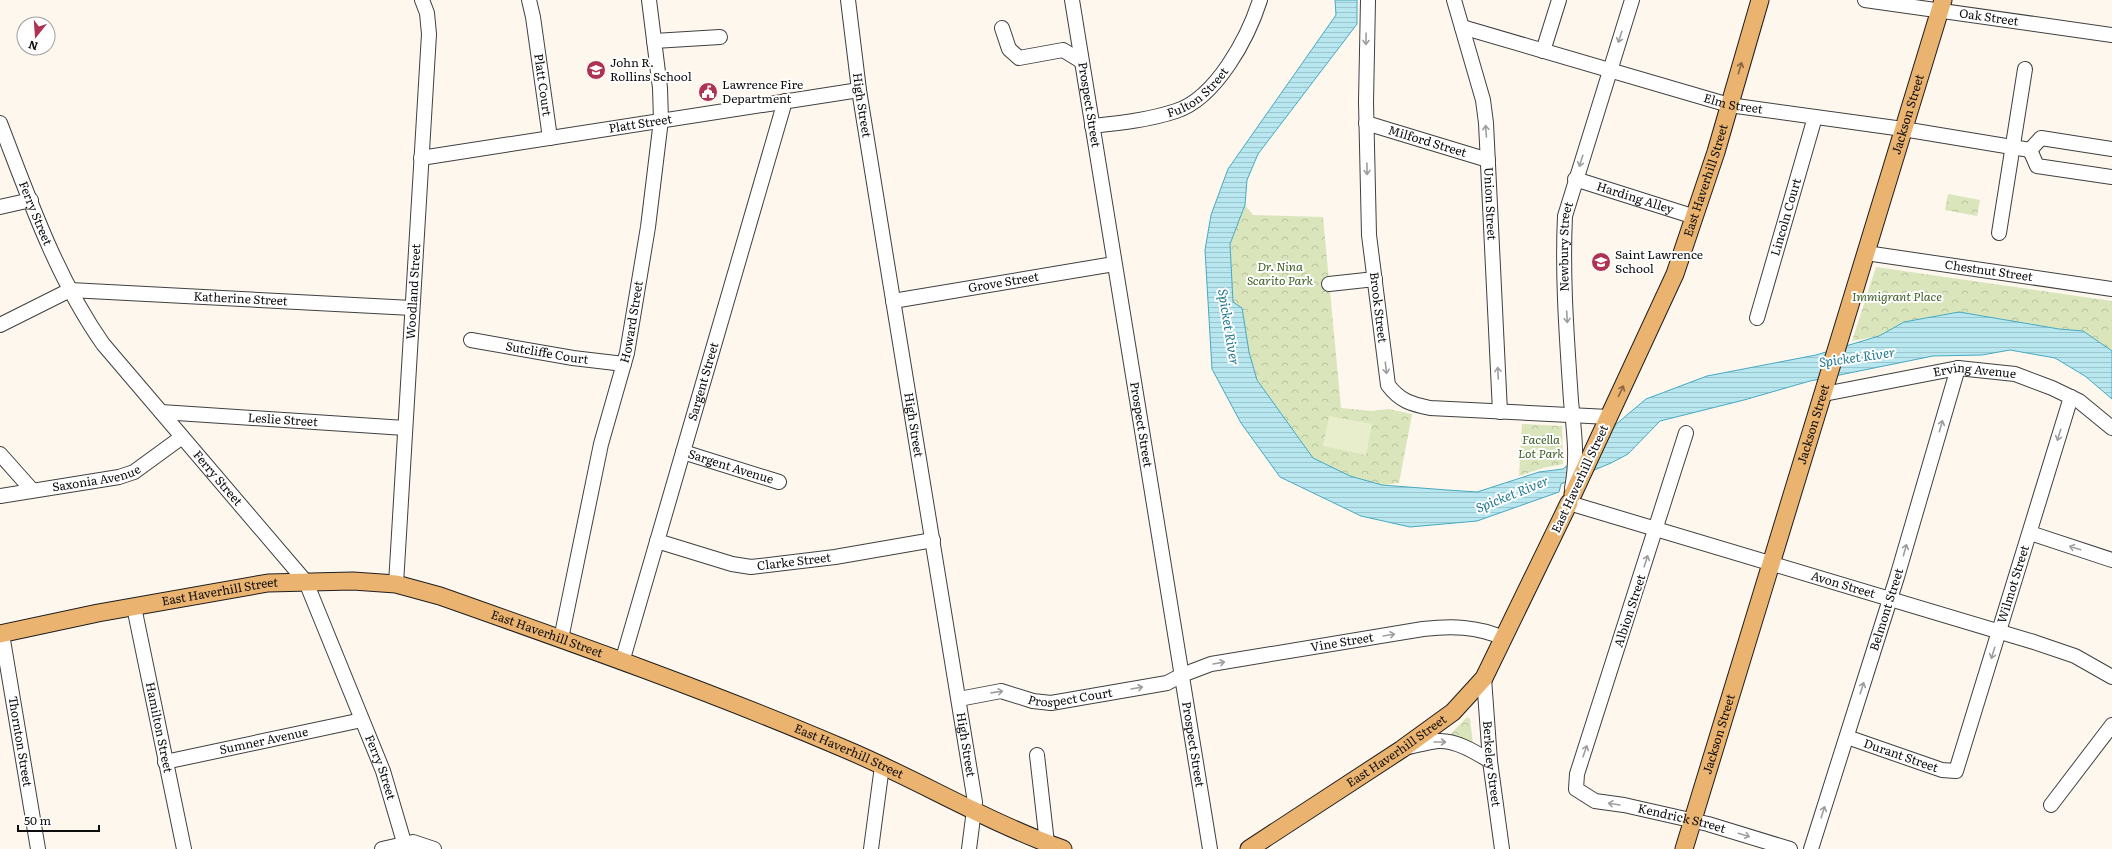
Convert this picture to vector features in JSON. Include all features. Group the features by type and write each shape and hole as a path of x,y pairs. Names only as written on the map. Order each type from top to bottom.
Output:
{"main road":[{"name":"East Haverhill Street","path":"1249,849 1402,749 1453,712 1484,678 1571,497 1675,274 1695,217 1760,0"},
{"name":"Jackson Street","path":"1684,849 1941,5"},
{"name":"East Haverhill Street","path":"1,634 134,607 254,585 353,581 396,584 440,596 727,700 882,766 974,811 1055,846"}],"street":[{"name":"Woodland Street","path":"396,584 429,24 422,0"},
{"name":"Platt Court","path":"528,0 535,33 550,138"},
{"name":"Howard Street","path":"561,639 601,444 624,364 648,227 661,120 654,41 648,0"},
{"name":"High Street","path":"848,0 860,90 893,301 975,802 969,849"},
{"name":"Prospect Street","path":"1072,0 1210,849"},
{"name":"Fulton Street","path":"1092,126 1147,120 1177,111 1202,96 1224,69 1251,27 1260,0"},
{"name":"Brook Street","path":"1368,0 1366,123 1369,235 1388,385 1397,397 1408,403 1430,408 1500,412 1606,422"},
{"name":"Union Street","path":"1454,0 1483,100 1488,160 1500,412"},
{"path":"1543,51 1559,0"},
{"name":"Newbury Street","path":"1571,497 1576,458 1564,244 1565,216 1575,179 1632,0"},
{"name":"Oak Street","path":"1865,0 1941,5 2112,35"},
{"name":"Elm Street","path":"1462,27 1729,105 1904,129 2030,150"},
{"path":"1002,28 1009,49 1019,58 1063,50 1081,61"},
{"path":"654,41 720,36"},
{"path":"1999,233 2024,69"},
{"name":"Platt Street","path":"421,158 860,90"},
{"name":"Sargent Street","path":"622,662 785,101"},
{"name":"Lincoln Court","path":"1757,318 1815,117"},
{"name":"Ferry Street","path":"0,123 70,290 84,316 103,344 306,582 383,771 406,846"},
{"name":"Milford Street","path":"1366,123 1488,160"},
{"path":"2112,149 2041,138 2030,150 2037,166 2112,177"},
{"name":"Harding Alley","path":"1575,179 1695,217"},
{"path":"0,207 31,200"},
{"name":"Chestnut Street","path":"1866,253 2112,289"},
{"name":"Grove Street","path":"893,301 1114,264"},
{"path":"1330,284 1375,279"},
{"path":"0,325 70,290"},
{"name":"Katherine Street","path":"70,290 412,308"},
{"name":"Sutcliffe Court","path":"471,340 573,358 624,364"},
{"name":"Erving Avenue","path":"1825,390 1958,368 2015,374 2071,397 2112,428"},
{"name":"Belmont Street","path":"1811,849 1891,598 1958,368"},
{"name":"Wilmot Street","path":"1956,771 2000,632 2071,397"},
{"name":"Leslie Street","path":"161,412 405,428"},
{"name":"Albion Street","path":"1576,789 1577,774 1686,433"},
{"name":"Saxonia Avenue","path":"0,496 105,480 127,475 144,466 182,437"},
{"name":"Sargent Avenue","path":"683,452 779,482"},
{"path":"0,454 32,490"},
{"name":"Avon Street","path":"1571,497 1656,528 1891,598 2075,656 2112,677"},
{"path":"2030,533 2112,560"},
{"name":"Clarke Street","path":"657,541 732,564 751,567 835,557 933,540"},
{"name":"Hamilton Street","path":"134,607 184,849"},
{"name":"Vine Street","path":"1182,675 1210,664 1423,629 1446,627 1472,628 1488,631 1503,638"},
{"name":"Thornton Street","path":"1,634 38,849"},
{"name":"Prospect Court","path":"959,699 1001,691 1012,693 1033,701 1051,703 1167,683 1182,675"},
{"name":"Berkeley Street","path":"1484,678 1490,761 1502,849"},
{"name":"Sumner Avenue","path":"165,762 362,720"},
{"path":"2051,805 2112,725"},
{"name":"Durant Street","path":"1847,737 1942,770 1956,771"},
{"path":"1402,749 1439,741 1453,743 1469,749 1490,761"},
{"path":"1037,755 1055,846"},
{"path":"871,849 882,766"},
{"name":"Kendrick Street","path":"1576,789 1595,801 1693,821 1790,849"},
{"path":"382,849 406,846 412,842 434,849"}],"green space":[{"path":"1948,194 1980,200 1977,216 1945,210"},
{"name":"Dr. Nina Scarito Park","path":"1245,205 1253,215 1323,217 1341,408 1372,411 1388,409 1412,414 1399,483 1382,485 1350,476 1312,458 1257,380 1233,302 1230,244"},
{"name":"Immigrant Place","path":"1876,267 2112,301 2112,351 2083,331 2059,329 1959,312 1904,322 1879,336 1852,341"},
{"path":"1329,416 1372,424 1366,455 1323,446"},
{"name":"Facella Lot Park","path":"1522,424 1562,426 1563,464 1543,468 1519,476"},
{"path":"1467,717 1470,719 1473,744 1449,736"}],"water":[{"name":"Spicket River","path":"1335,0 1357,0 1357,24 1258,154 1247,180 1245,205 1230,244 1233,302 1242,308 1249,352 1257,380 1313,458 1350,476 1382,485 1477,492 1539,472 1563,469 1646,399 1707,376 1816,355 1879,336 1904,322 1959,312 2059,329 2083,331 2112,351 2112,399 2085,376 2055,358 2010,350 1982,355 1933,356 1810,381 1744,400 1660,421 1628,454 1611,463 1561,484 1559,492 1477,521 1410,527 1361,516 1280,477 1241,423 1212,369 1205,250 1211,215 1228,169 1336,15"}],"place":[{"name":"John R. Rollins School","path":"596,70"},
{"name":"Lawrence Fire Department","path":"708,92"},
{"name":"Saint Lawrence School","path":"1601,262"}]}
